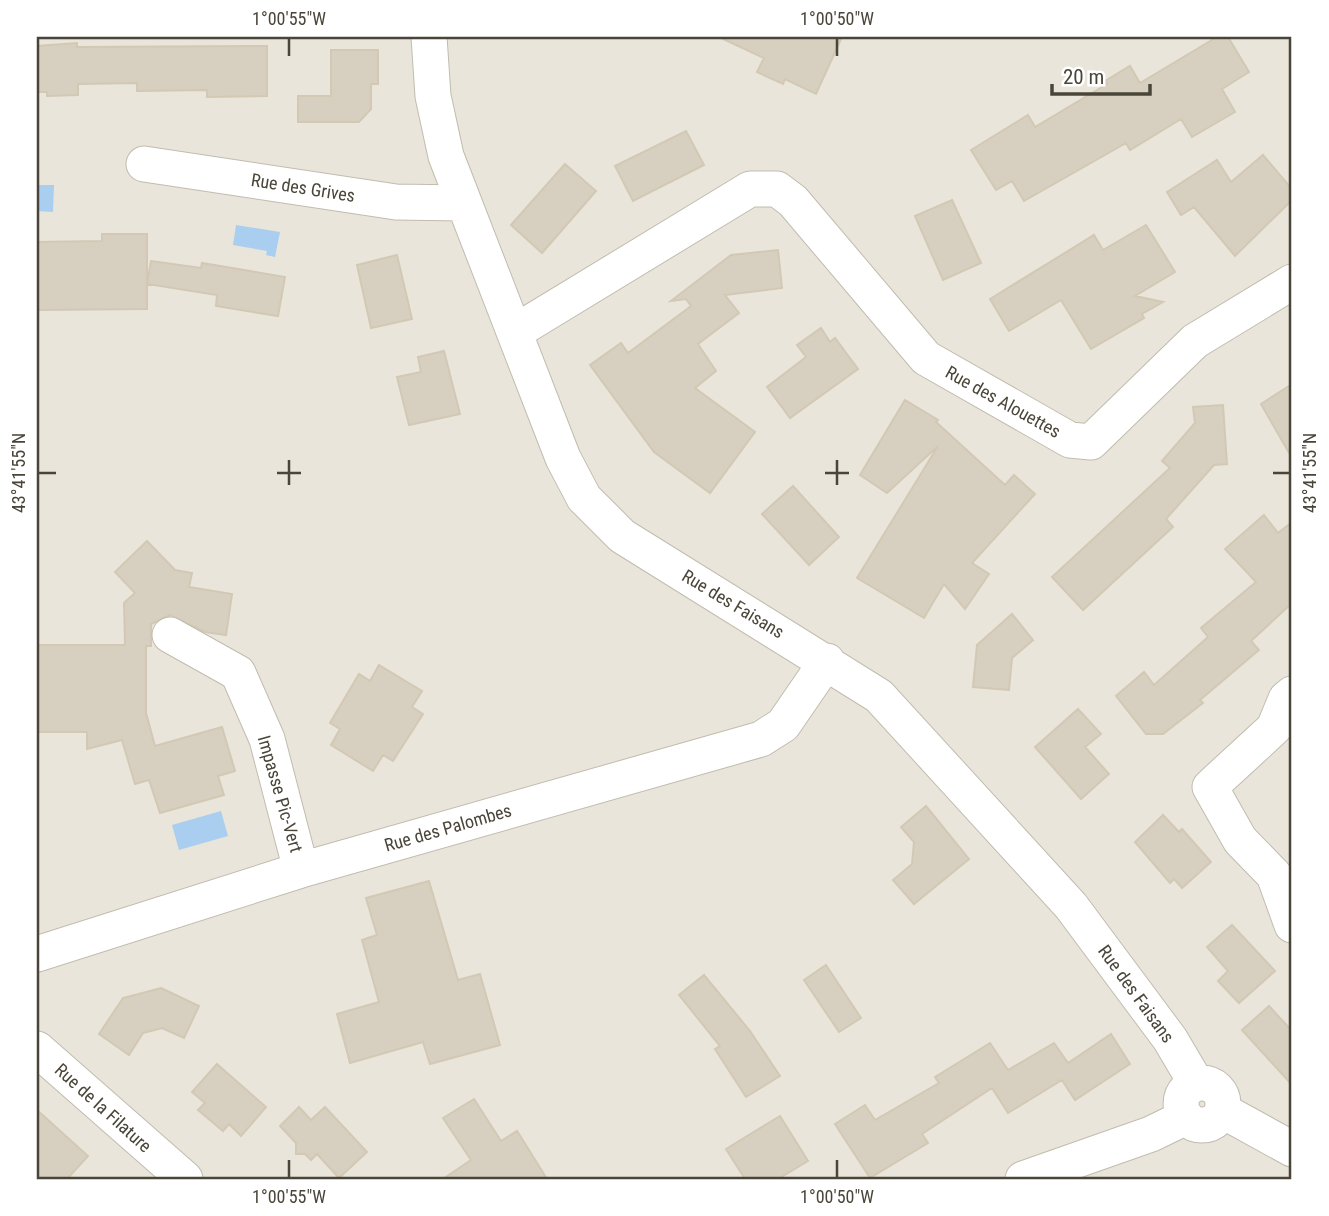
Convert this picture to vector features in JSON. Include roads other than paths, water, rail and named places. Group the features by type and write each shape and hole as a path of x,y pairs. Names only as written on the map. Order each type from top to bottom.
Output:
{"street":[{"name":"Rue des Faisans","path":"429,37 433,96 446,156 563,458 584,498 622,536 827,661 879,696 1071,906 1170,1039 1196,1083"},
{"name":"Rue des Grives","path":"144,164 396,202 463,203"},
{"name":"Rue des Alouettes","path":"515,332 750,189 777,189 793,201 926,358 1070,439 1091,442 1195,341 1292,282"},
{"name":"Impasse Pic-Vert","path":"170,635 238,673 267,739 301,870"},
{"name":"Rue des Palombes","path":"37,954 301,870 761,739 783,725 827,661"},
{"path":"1292,694 1286,699 1274,728 1210,787 1240,840 1274,875 1292,925"},
{"name":"Rue de la Filature","path":"37,1049 171,1175"},
{"path":"1196,1083 1210,1083 1220,1091 1223,1111 1213,1123 1198,1125 1186,1117 1182,1097 1196,1083"},
{"path":"1223,1111 1292,1149"},
{"path":"1023,1179 1151,1134 1186,1117"}],"water":[{"path":"37,185 54,185 53,212 37,211"},
{"path":"236,225 280,232 275,257 266,255 267,251 233,245"},
{"path":"221,811 228,836 179,850 172,825"}]}
